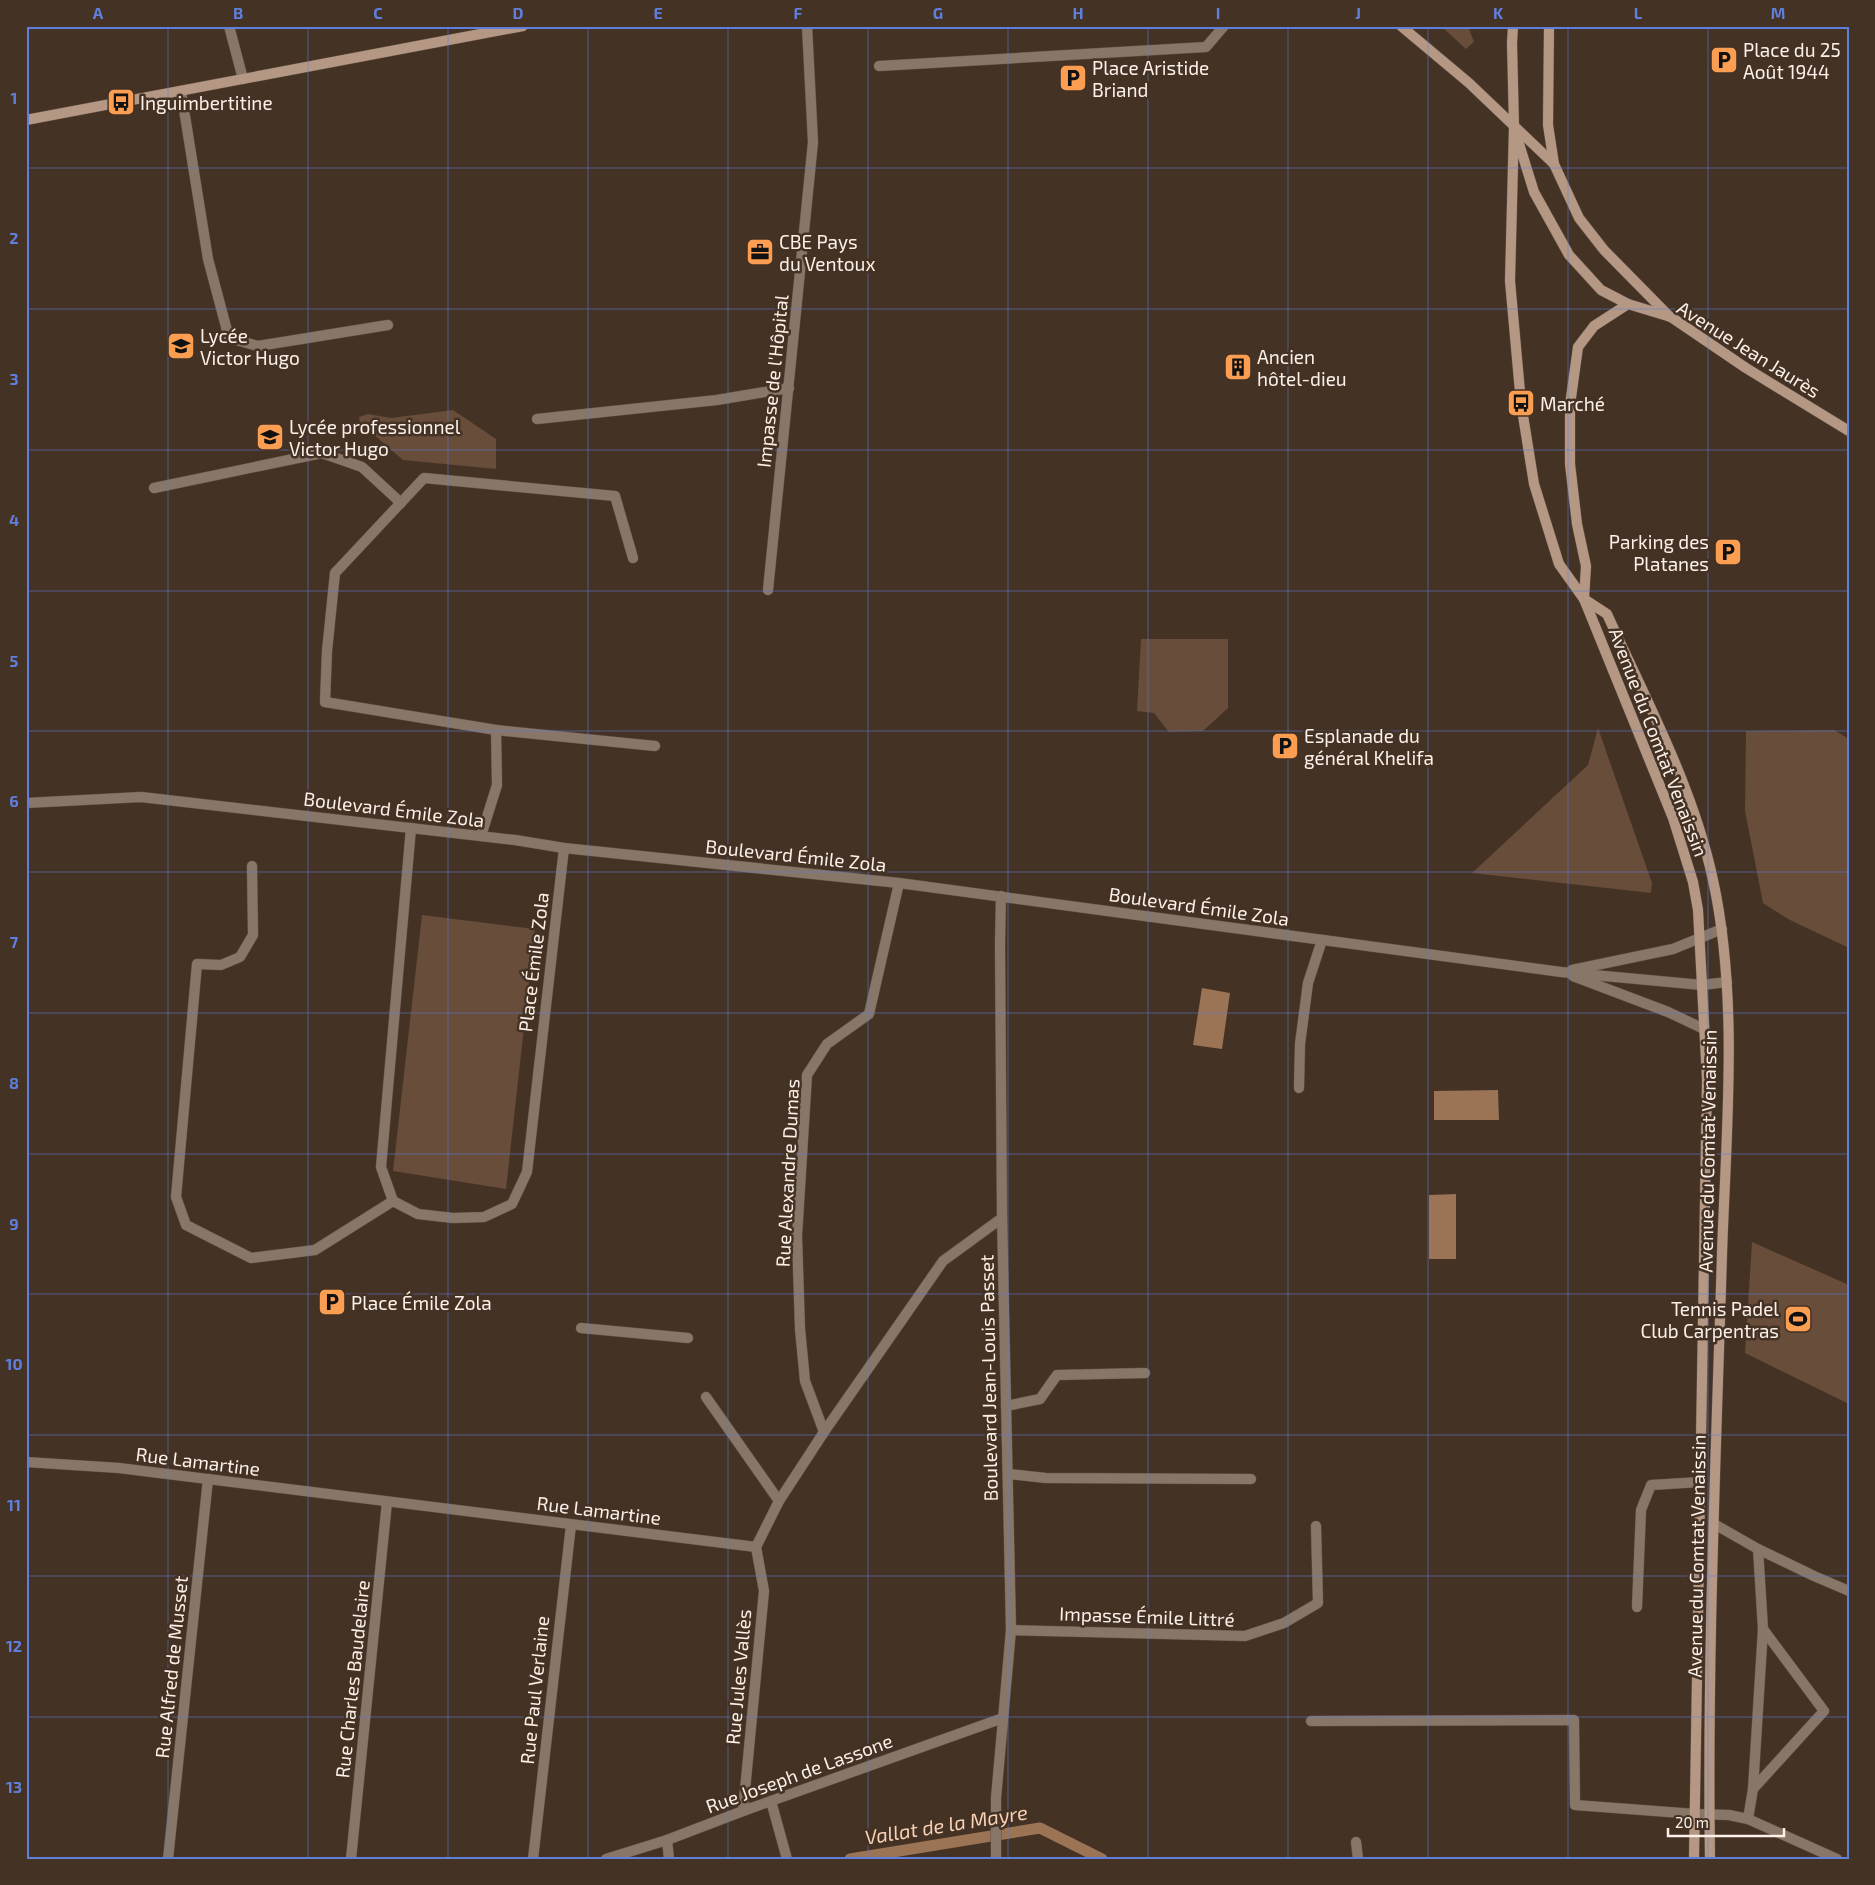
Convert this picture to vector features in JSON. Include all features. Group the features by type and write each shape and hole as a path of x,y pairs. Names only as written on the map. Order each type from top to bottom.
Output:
{"main road":[{"path":"26,120 523,26"},
{"path":"1401,26 1469,83 1554,164"},
{"path":"1513,26 1514,126 1534,192 1569,255 1601,290 1628,304"},
{"path":"1550,26 1548,125 1554,164 1579,218 1604,250 1670,317"},
{"name":"Avenue du Comtat Venaissin","path":"1514,126 1510,281 1521,403 1534,484 1559,564 1584,599 1673,818 1693,882 1700,938 1707,1079 1694,1859"},
{"name":"Avenue du Comtat Venaissin","path":"1584,599 1586,566 1577,524 1570,464 1570,405 1578,347 1594,326 1628,304"},
{"name":"Avenue Jean Jaurès","path":"1628,304 1670,317 1746,368 1849,431"},
{"name":"Avenue du Comtat Venaissin","path":"1584,599 1607,614 1685,786 1712,876 1722,929 1727,982 1728,1081 1714,1524 1709,1814 1710,1859"}],"street":[{"path":"230,26 243,79"},
{"name":"Impasse de l'Hôpital","path":"768,590 813,142 807,26"},
{"path":"880,66 1206,47 1224,26"},
{"path":"181,91 208,259 229,338 258,346 388,325"},
{"path":"538,419 717,400 789,388"},
{"path":"154,488 322,453 362,468 401,503"},
{"path":"633,558 615,496 424,478 335,573 326,651 325,702 496,730 655,746"},
{"path":"481,836 497,785 496,730"},
{"name":"Boulevard Émile Zola","path":"26,803 140,797 481,836 564,848 899,883 1561,972 1702,985 1727,982"},
{"path":"252,866 253,935 240,957 221,965 197,964 176,1197 186,1224 251,1258 315,1250 393,1201 381,1167 411,828"},
{"name":"Place Émile Zola","path":"393,1201 418,1214 454,1218 484,1217 512,1204 527,1172 564,848"},
{"name":"Rue Alexandre Dumas","path":"824,1432 805,1381 800,1329 797,1236 807,1075 827,1044 870,1014 899,883"},
{"name":"Boulevard Jean-Louis Passet","path":"996,1859 996,1798 1011,1630 1002,1218 1000,944 1002,896"},
{"name":"Boulevard Émile Zola","path":"1561,972 1657,953 1722,929"},
{"path":"1299,1088 1300,1044 1308,983 1322,940"},
{"name":"Boulevard Émile Zola","path":"1561,972 1668,1012 1704,1029"},
{"path":"756,1547 779,1501 824,1432 943,1261 1002,1218"},
{"path":"581,1328 688,1338"},
{"path":"1006,1406 1040,1399 1057,1376 1145,1373"},
{"path":"706,1397 779,1501"},
{"name":"Rue Lamartine","path":"26,1462 119,1468 756,1547"},
{"path":"1008,1474 1046,1478 1251,1479"},
{"name":"Rue Alfred de Musset","path":"168,1859 208,1479"},
{"path":"1637,1607 1641,1510 1651,1485 1700,1482"},
{"name":"Rue Charles Baudelaire","path":"351,1859 387,1502"},
{"path":"1714,1524 1758,1549 1849,1591"},
{"name":"Rue Paul Verlaine","path":"533,1859 570,1525"},
{"name":"Impasse Émile Littré","path":"1011,1630 1246,1636 1284,1623 1318,1603 1316,1526"},
{"name":"Rue Jules Vallès","path":"743,1810 764,1591 756,1547"},
{"path":"1748,1819 1752,1789 1763,1628 1758,1549"},
{"path":"1752,1789 1824,1711 1763,1628"},
{"name":"Rue Joseph de Lassone","path":"606,1859 667,1840 743,1810 1003,1718"},
{"path":"1311,1722 1574,1720 1575,1805 1730,1815 1748,1819 1837,1859"},
{"path":"771,1801 787,1859"},
{"path":"667,1840 669,1859"},
{"path":"1356,1842 1358,1859"}],"shaded area":[{"path":"1441,26 1468,26 1474,42 1466,49"},
{"path":"453,410 496,439 496,469 403,460 373,434 362,436 359,417 368,414 391,418"},
{"path":"1141,639 1228,639 1228,708 1203,731 1169,732 1154,713 1137,711"},
{"path":"1598,728 1652,883 1651,893 1472,873 1588,765"},
{"path":"1834,730 1849,739 1849,948 1788,919 1763,903 1745,811 1746,731"},
{"path":"422,915 535,929 506,1189 393,1171"},
{"path":"1202,988 1230,993 1222,1049 1193,1045"},
{"path":"1498,1090 1499,1120 1434,1120 1434,1091"},
{"path":"1456,1194 1456,1259 1429,1259 1429,1195"},
{"name":"Tennis Padel Club Carpentras","path":"1752,1242 1849,1285 1849,1404 1745,1353"}],"waterway":[{"name":"Vallat de la Mayre","path":"850,1859 1040,1828 1102,1859"}],"place":[{"name":"Place du 25 Août 1944","path":"1724,60"},
{"name":"Place Aristide Briand","path":"1073,78"},
{"name":"Inguimbertitine","path":"121,102"},
{"name":"CBE Pays du Ventoux","path":"760,252"},
{"name":"Lycée Victor Hugo","path":"181,346"},
{"name":"Ancien hôtel-dieu","path":"1238,367"},
{"name":"Marché","path":"1521,403"},
{"name":"Lycée professionnel Victor Hugo","path":"270,437"},
{"name":"Parking des Platanes","path":"1728,552"},
{"name":"Esplanade du général Khelifa","path":"1285,746"},
{"name":"Place Émile Zola","path":"332,1302"},
{"name":"Tennis Padel Club Carpentras","path":"1798,1319"}]}
